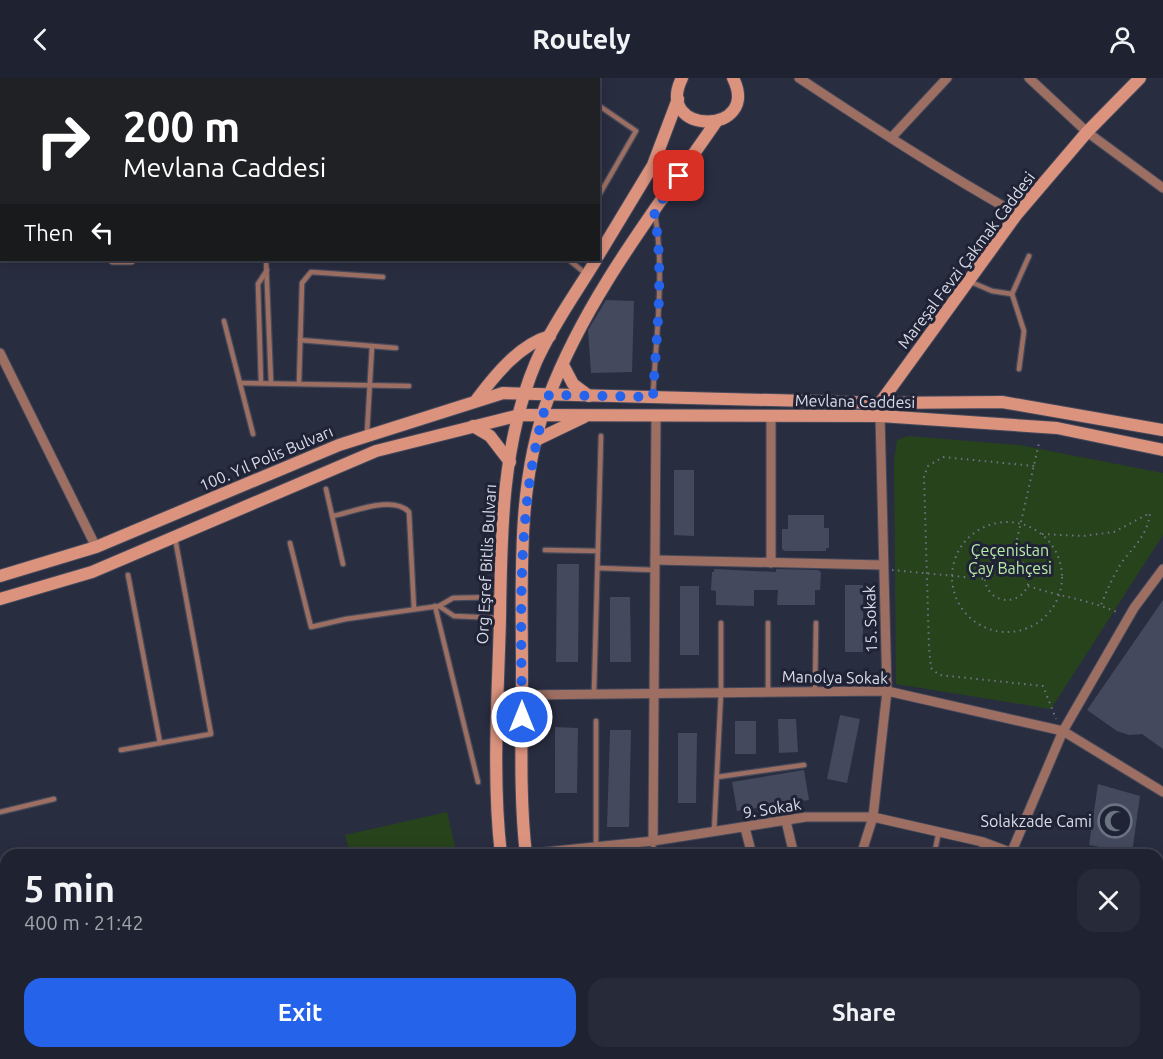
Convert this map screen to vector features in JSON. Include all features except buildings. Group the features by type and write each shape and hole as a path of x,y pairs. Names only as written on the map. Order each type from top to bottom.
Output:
{"main road":[{"name":"Org Eşref Bitlis Bulvarı","path":"600,253 653,165 678,99 678,89 682,78"},
{"name":"Mareşal Fevzi Çakmak Caddesi","path":"880,409 1017,214 1087,132 1140,78"},
{"path":"678,99 681,108 697,121 717,122 726,118 737,101 735,79"},
{"path":"526,849 522,694 524,531 536,440 549,395 581,327 616,266 717,122"},
{"name":"Org Eşref Bitlis Bulvarı","path":"501,849 497,717 502,513 510,462 520,415 536,362 595,261"},
{"path":"477,399 522,350 550,336"},
{"path":"563,365 573,384 589,396"},
{"name":"100. Yıl Polis Bulvarı","path":"0,576 96,547 339,445 477,399 503,393 527,392 549,395"},
{"name":"Mevlana Caddesi","path":"549,395 653,397 880,409 1057,428 1163,450"},
{"name":"Mevlana Caddesi","path":"0,599 92,572 376,451 520,415 771,416 1002,402 1163,430"},
{"path":"536,440 588,415"},
{"path":"473,426 490,436 510,462"}],"street":[{"path":"799,78 941,171 1017,214"},
{"path":"892,137 947,78"},
{"path":"1029,78 1087,132 1163,188"},
{"path":"0,353 5,373 96,547"},
{"name":"15. Sokak","path":"863,849 873,817 887,691 880,409"},
{"path":"653,841 656,416"},
{"path":"771,416 771,563"},
{"path":"655,565 771,563 883,567"},
{"path":"1017,849 1061,731 1129,617 1163,569"},
{"name":"Manolya Sokak","path":"522,694 887,691 1061,731 1163,792"},
{"name":"9. Sokak","path":"576,849 653,841 806,817 873,817 939,831 1003,849"},
{"path":"786,821 793,849"},
{"path":"745,828 750,849"}],"lane":[{"path":"600,106 636,131 600,194"},
{"path":"653,397 658,297 658,233 654,211"},
{"path":"1019,369 1024,331 1012,294 1029,256"},
{"path":"267,261 271,382"},
{"path":"570,261 587,274"},
{"path":"261,382 258,284 267,270"},
{"path":"299,383 302,283 308,274 383,277"},
{"path":"969,280 992,291 1012,294"},
{"path":"224,321 253,434"},
{"path":"300,340 396,348"},
{"path":"367,436 372,346"},
{"path":"240,382 409,386"},
{"path":"594,692 601,436"},
{"path":"327,489 344,564"},
{"path":"333,516 390,504 405,509 409,513 414,609"},
{"path":"121,750 212,734 175,538"},
{"path":"290,543 311,627 346,619 437,606 453,598 500,597"},
{"path":"545,550 598,551"},
{"path":"598,568 655,565"},
{"path":"128,575 160,743"},
{"path":"437,606 454,616 500,618"},
{"path":"437,606 478,782"},
{"path":"714,832 722,692 721,622"},
{"path":"815,691 816,622"},
{"path":"768,624 768,692"},
{"path":"596,722 596,847"},
{"path":"717,777 804,765"},
{"path":"0,812 54,799"},
{"path":"935,849 939,831"},
{"path":"653,841 654,849"},
{"path":"981,849 983,842"},
{"path":"477,1059 487,1059"}],"path":[{"path":"1013,557 1039,443"},
{"path":"1034,466 943,458 928,466 924,476 931,668 939,675 956,678 1043,686 1061,731"},
{"path":"1042,534 1053,546 1061,563 1063,581 1059,596 1049,614 1035,626 1018,632 1000,633 982,627 967,616 957,601 952,565 960,548 972,534 988,525 1006,522 1020,524 1042,534 1083,536 1114,532 1150,513 1140,544 1124,560 1110,581 1101,605"},
{"path":"1013,557 1027,568 1028,586 1017,598 1003,600 991,592 985,579 990,565 995,560 1013,557"},
{"path":"883,567 985,579"},
{"path":"1028,586 1059,596 1101,605 1129,617"}],"green space":[{"name":"Çeçenistan Çay Bahçesi","path":"908,436 1019,445 1163,473 1163,535 1051,709 896,684 894,461 897,440"},
{"path":"447,812 456,849 348,849 345,835"}],"place":[{"name":"Solakzade Cami","path":"1115,821"}],"route":[{"path":"522,717 522,560 526,500 534,449 543,414 549,395 653,397 658,297 658,233 654,211 679,176"}]}
